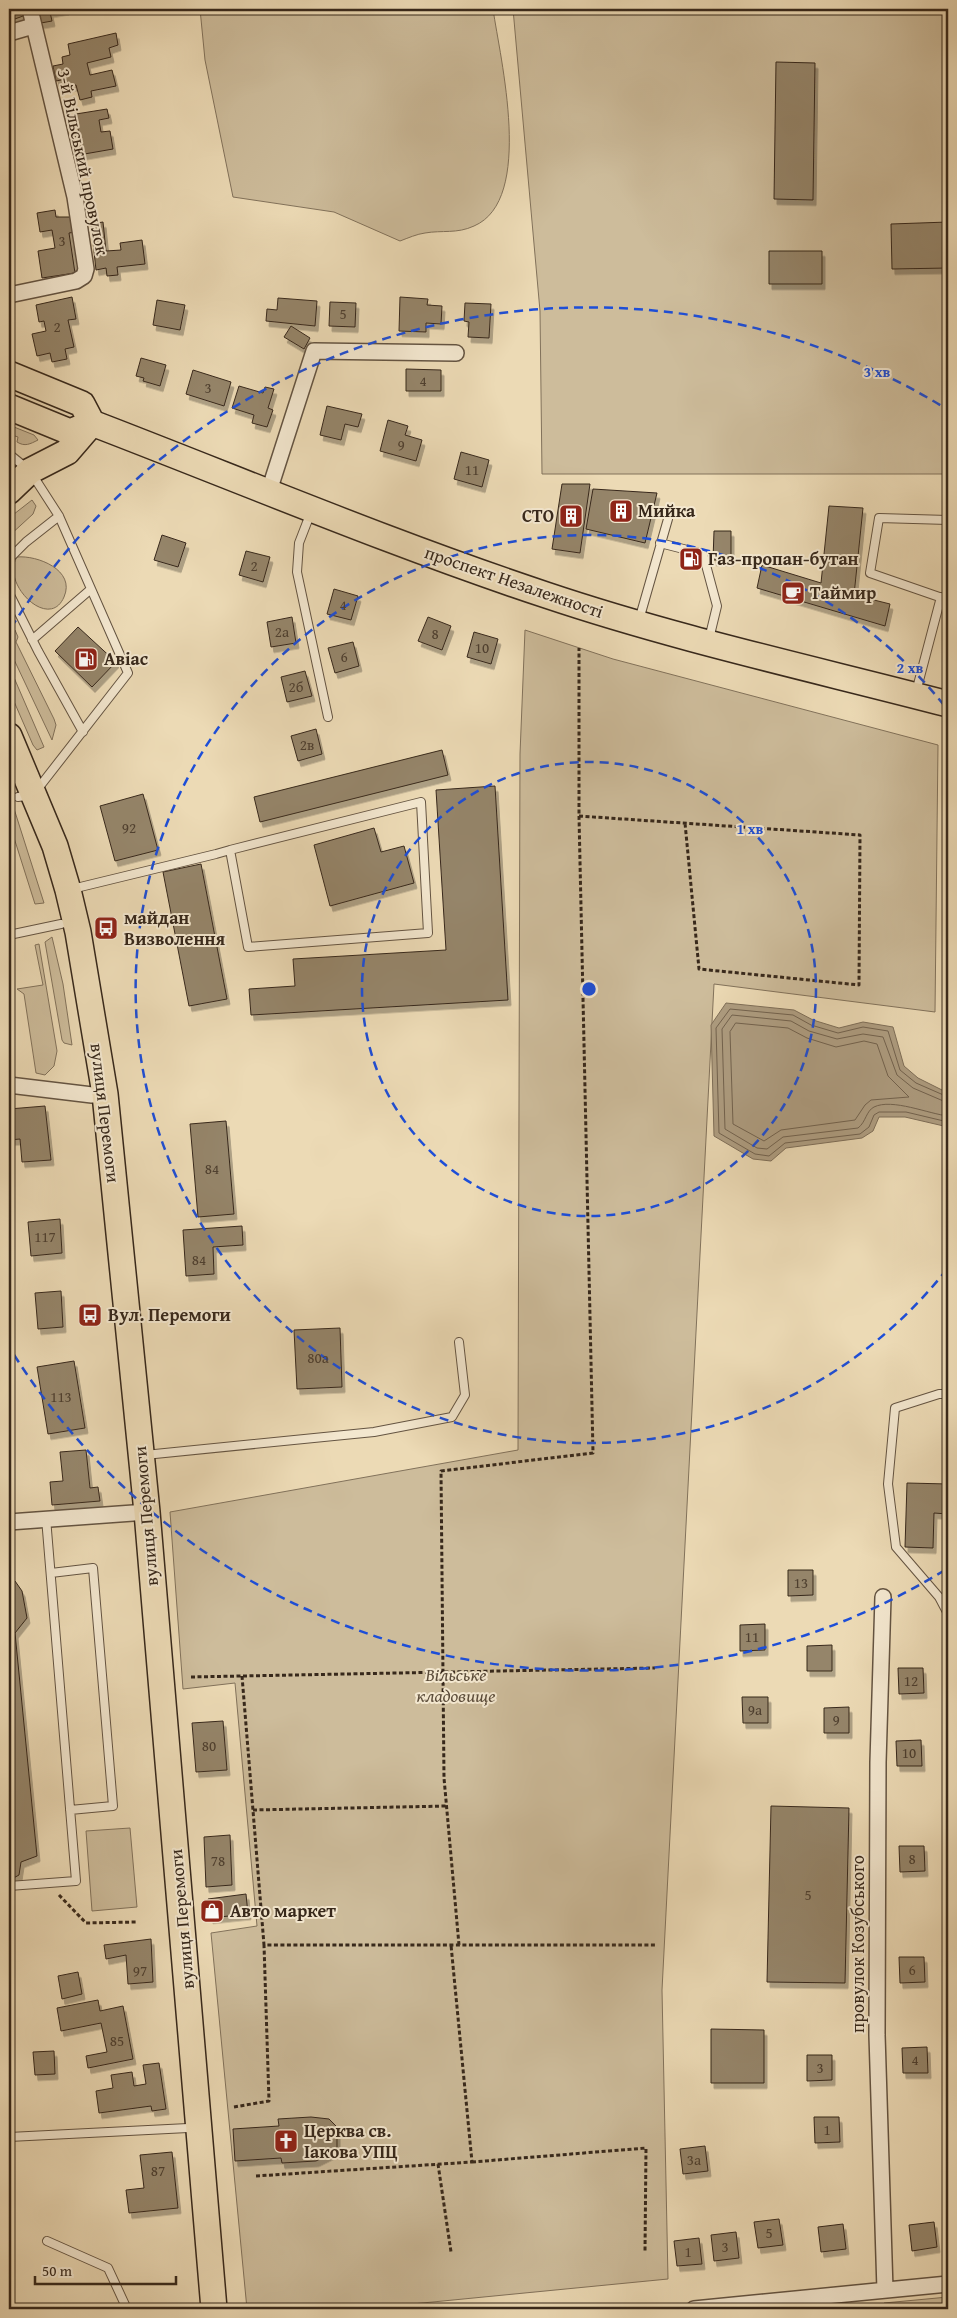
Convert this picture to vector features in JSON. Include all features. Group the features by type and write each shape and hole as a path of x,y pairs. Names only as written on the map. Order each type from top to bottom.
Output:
{"main road":[{"path":"9,374 82,404 92,423"},
{"path":"9,407 70,432 92,423"},
{"name":"проспект Незалежності","path":"92,423 417,549 546,595 709,642 948,704"},
{"path":"9,491 30,471 67,452 92,423"},
{"name":"вулиця Перемоги","path":"9,736 20,789 56,896 98,1094 141,1513 214,2309"},
{"name":"вулиця Перемоги","path":"20,789 55,846 68,890 78,932 98,1094 141,1455 141,1513 203,2309"}],"street":[{"name":"3-й Вільський провулок","path":"9,295 76,281 84,276 86,269 75,198 32,26 30,9"},
{"path":"9,33 32,26"},
{"path":"270,492 314,351 456,353"},
{"path":"9,1085 98,1094"},
{"path":"9,1522 141,1513"},
{"name":"провулок Козубського","path":"883,1597 878,1762 876,2034 885,2290"},
{"path":"694,2309 948,2284"}],"lane":[{"path":"9,454 30,471 59,516 128,672 84,732 20,789"},
{"path":"313,508 299,543 297,572 328,717"},
{"path":"9,559 26,542 59,516"},
{"path":"915,695 945,598 870,574 879,518 948,520"},
{"path":"638,622 668,519"},
{"path":"660,543 704,554 717,606 709,642"},
{"path":"32,640 91,589"},
{"path":"9,594 32,640 84,732"},
{"path":"68,890 421,802 428,933 248,947 230,850"},
{"path":"9,935 61,924"},
{"path":"141,1455 374,1432 452,1417 465,1394 459,1342"},
{"path":"948,1394 939,1394 894,1408 888,1484 896,1546 939,1597 948,1614"},
{"path":"9,1886 76,1881 46,1518"},
{"path":"51,1573 93,1568 113,1806 70,1810"},
{"path":"9,2137 188,2128"},
{"path":"48,2240 108,2268 127,2309"}],"path":[{"path":"459,1945 446,1806 441,1471 593,1453 579,816 579,648"},
{"path":"579,816 686,823 860,835 859,985 699,969 686,823"},
{"path":"191,1676 654,1668"},
{"path":"234,2107 270,2101 264,1945 242,1676"},
{"path":"253,1810 446,1806"},
{"path":"49,1883 86,1924 137,1922"},
{"path":"264,1945 655,1945"},
{"path":"451,1945 472,2162"},
{"path":"256,2176 472,2162 646,2148 645,2251"},
{"path":"438,2164 451,2252"}],"green space":[{"path":"200,9 493,9 506,92 509,159 504,188 493,211 474,226 468,228 456,231 431,232 400,241 334,212 233,197 205,60"},
{"path":"513,9 948,9 948,474 542,474 540,311"},
{"path":"9,425 34,435 38,440 28,444 20,444 17,442 18,437 12,435 13,431 9,429"},
{"path":"32,500 36,506 33,514 9,536 9,518"},
{"path":"17,557 44,562 60,572 65,579 66,587 64,597 57,606 48,609 38,607 28,600 20,590 15,579 14,568"},
{"path":"9,627 15,630 18,637 16,642 54,719 56,725 52,740 9,649"},
{"name":"Вільське кладовище","path":"525,630 613,659 938,745 935,1012 714,984 662,1990 668,2279 361,2309 247,2309 211,1933 257,1926 235,1683 183,1689 170,1512 518,1450 520,754"},
{"path":"9,666 44,747 37,750 33,745 9,690"},
{"path":"9,793 44,903 35,904 9,822"},
{"path":"52,937 63,984 72,1045 64,1043 62,1040 45,942"},
{"path":"39,944 57,1051 54,1066 45,1075 36,1073 24,994 17,989 43,985 35,945"},
{"path":"130,1828 137,1907 92,1911 86,1831"},
{"path":"948,2297 948,2308 885,2309 884,2303"}],"water":[{"path":"726,1003 794,1010 813,1020 839,1028 863,1022 893,1027 904,1066 918,1078 948,1093 948,1127 905,1117 879,1117 873,1131 862,1138 786,1148 771,1161 753,1159 714,1136 711,1025"}],"building":[{"path":"9,9 24,9 26,15 12,20"},
{"path":"38,9 66,9 50,12 52,21 41,23"},
{"path":"116,33 118,45 109,48 111,57 87,63 90,75 112,70 116,86 91,91 92,97 80,100 76,85 68,86 66,79 56,81 53,66 63,64 62,57 70,55 68,44"},
{"path":"776,62 815,63 813,200 774,199"},
{"path":"107,109 109,118 99,120 101,132 110,131 113,149 73,156 70,138 79,136 76,114"},
{"path":"55,210 56,217 74,217 76,232 69,233 75,273 42,278 38,251 55,248 52,230 40,232 37,213"},
{"path":"103,222 106,251 121,250 120,243 142,240 145,264 117,267 118,275 107,276 106,268 96,270 91,224"},
{"path":"948,222 948,268 892,269 891,224"},
{"path":"769,251 822,251 822,284 769,284"},
{"path":"72,297 76,319 68,320 74,347 65,349 67,359 52,362 50,353 37,356 32,334 46,331 44,321 39,322 36,305"},
{"path":"400,297 428,299 427,305 442,306 441,324 426,323 426,332 399,331"},
{"path":"278,298 317,301 315,326 266,321 267,309 277,310"},
{"path":"157,300 185,305 180,330 153,325"},
{"path":"330,302 356,303 355,327 329,326"},
{"path":"465,303 491,304 489,338 468,337 469,322 464,321"},
{"path":"291,326 310,338 304,349 284,337"},
{"path":"141,358 166,365 160,386 143,381 144,378 136,376"},
{"path":"406,369 441,370 441,391 406,391"},
{"path":"193,370 231,382 224,406 186,394"},
{"path":"239,386 263,393 265,387 274,389 268,408 273,410 267,427 252,423 254,415 232,408"},
{"path":"327,406 362,414 358,427 345,424 341,440 320,435"},
{"path":"388,420 408,426 405,435 422,440 416,461 380,451"},
{"path":"461,452 489,460 482,487 454,479"},
{"name":"СТО","path":"562,484 590,484 580,553 552,549"},
{"name":"Мийка","path":"593,489 657,493 645,543 586,529"},
{"path":"829,506 863,508 854,595 890,604 885,626 757,588 762,565 821,583"},
{"path":"714,531 731,531 731,560 713,560"},
{"path":"162,535 186,543 178,567 154,560"},
{"path":"246,551 270,557 263,582 239,575"},
{"path":"334,589 358,596 351,620 327,614"},
{"path":"292,617 296,643 271,647 267,622"},
{"path":"428,617 451,626 442,650 418,641"},
{"path":"78,627 116,662 92,687 55,651"},
{"path":"474,632 498,639 491,664 467,657"},
{"path":"353,642 359,666 335,673 328,648"},
{"path":"305,671 312,696 287,702 281,677"},
{"path":"316,729 322,754 298,761 291,736"},
{"path":"442,750 448,775 260,822 254,797"},
{"path":"495,786 508,1000 251,1015 249,989 295,986 293,959 446,950 436,790"},
{"path":"143,794 158,850 115,861 100,806"},
{"path":"374,828 381,852 404,846 414,883 330,906 314,845"},
{"path":"201,864 227,999 189,1006 163,872"},
{"path":"45,1106 51,1160 22,1162 20,1139 9,1140 9,1109"},
{"path":"226,1121 234,1214 198,1217 190,1124"},
{"path":"60,1219 62,1253 31,1256 28,1222"},
{"path":"242,1226 243,1245 213,1247 214,1274 186,1276 183,1230"},
{"path":"61,1291 63,1327 38,1329 35,1293"},
{"path":"340,1328 342,1387 297,1389 294,1330"},
{"path":"74,1361 85,1428 48,1434 37,1367"},
{"path":"86,1450 90,1488 98,1487 100,1501 52,1505 50,1482 63,1481 60,1452"},
{"path":"907,1483 948,1484 948,1514 934,1513 933,1548 905,1547"},
{"path":"788,1570 813,1570 813,1595 788,1596"},
{"path":"9,1577 15,1581 22,1591 27,1618 15,1633 37,1856 21,1862 19,1875 10,1880"},
{"path":"765,1624 765,1650 740,1651 740,1625"},
{"path":"832,1645 832,1671 807,1671 807,1646"},
{"path":"898,1668 923,1668 924,1693 899,1694"},
{"path":"742,1697 768,1697 768,1723 743,1723"},
{"path":"849,1707 849,1733 824,1733 824,1708"},
{"path":"223,1721 227,1770 196,1772 192,1723"},
{"path":"921,1740 922,1766 897,1766 896,1741"},
{"path":"771,1806 849,1808 845,1983 767,1982"},
{"path":"230,1835 232,1885 206,1887 204,1837"},
{"path":"899,1846 924,1846 925,1871 900,1872"},
{"path":"246,1894 248,1914 210,1918 208,1899"},
{"path":"151,1939 153,1982 128,1984 126,1955 106,1959 104,1945"},
{"path":"899,1957 924,1957 925,1982 900,1983"},
{"path":"78,1972 82,1994 62,1999 58,1976"},
{"path":"98,2000 100,2011 123,2006 133,2059 88,2068 86,2056 107,2052 101,2023 61,2031 57,2008"},
{"path":"711,2029 764,2030 764,2083 711,2083"},
{"path":"927,2047 928,2073 903,2073 902,2048"},
{"path":"54,2051 55,2074 35,2075 33,2052"},
{"path":"807,2055 832,2055 832,2080 807,2081"},
{"path":"159,2063 166,2109 152,2111 151,2106 99,2113 96,2091 113,2088 111,2075 132,2072 134,2086 146,2084 143,2065"},
{"name":"Церква св. Іакова УПЦ","path":"311,2117 329,2119 337,2127 337,2147 332,2153 316,2161 282,2163 281,2158 235,2161 233,2129 279,2126 278,2119"},
{"path":"814,2117 839,2117 840,2142 815,2143"},
{"path":"705,2146 708,2171 683,2174 680,2149"},
{"path":"172,2152 178,2208 129,2213 126,2190 144,2188 140,2155"},
{"path":"779,2219 783,2245 758,2248 754,2222"},
{"path":"934,2222 937,2247 912,2251 909,2225"},
{"path":"843,2224 846,2249 821,2252 818,2227"},
{"path":"736,2232 739,2258 714,2261 711,2235"},
{"path":"699,2238 702,2264 677,2266 674,2241"}],"place":[{"name":"Мийка","path":"621,511"},
{"name":"СТО","path":"571,516"},
{"name":"Газ-пропан-бутан","path":"691,559"},
{"name":"Таймир","path":"793,593"},
{"name":"Авіас","path":"86,659"},
{"name":"майдан Визволення","path":"106,928"},
{"name":"Вул. Перемоги","path":"90,1315"},
{"name":"Авто маркет","path":"212,1911"},
{"name":"Церква св. Іакова УПЦ","path":"286,2141"}]}
